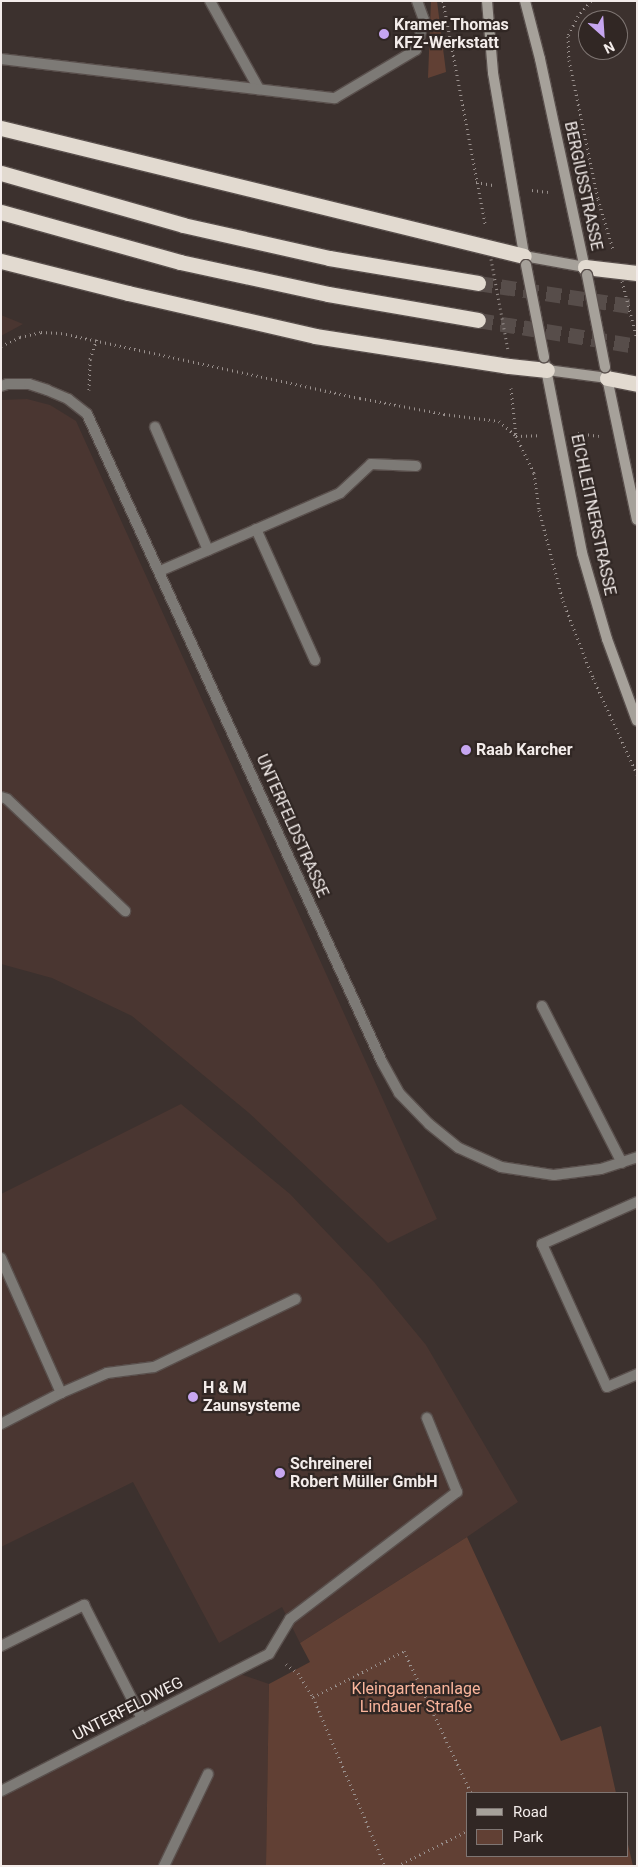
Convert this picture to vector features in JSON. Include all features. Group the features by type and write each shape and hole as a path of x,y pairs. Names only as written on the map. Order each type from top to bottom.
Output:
{"highway":[{"path":"1,128 490,253 525,260"},
{"path":"1,173 183,225 329,258 478,283"},
{"path":"1,212 180,262 328,294 478,320"},
{"path":"1,262 315,336 509,366 545,364"},
{"path":"586,271 621,276 637,273"},
{"path":"606,373 637,384"}],"main road":[{"path":"487,1 492,73 545,364 606,373 637,520"},
{"name":"BERGIUSSTRASSE","path":"524,1 540,59 606,373"},
{"path":"525,260 586,271"},
{"name":"EICHLEITNERSTRASSE","path":"545,364 582,553 607,639 637,721"}],"street":[{"path":"210,1 259,89"},
{"path":"1,59 334,98 416,50 424,20 418,1"},
{"name":"UNTERFELDSTRASSE","path":"1,386 7,384 29,384 68,399 87,414 382,1062 399,1093 429,1124 459,1148 501,1167 554,1175 600,1169 637,1157"},
{"path":"155,428 208,550"},
{"path":"160,571 340,492 371,464 416,466"},
{"path":"256,529 315,660"},
{"path":"1,797 7,799 125,910"},
{"path":"542,1006 622,1163"},
{"path":"637,1202 542,1244 607,1387 637,1374"},
{"path":"1,1258 61,1393"},
{"path":"1,1424 61,1393 107,1373 154,1367 296,1299"},
{"path":"269,1654 290,1619 457,1492 427,1418"},
{"path":"1,1646 84,1605 142,1719"},
{"name":"UNTERFELDWEG","path":"1,1791 269,1654"},
{"path":"164,1866 208,1774"}],"path":[{"path":"443,1 508,350 516,436 534,473 539,510 563,601 593,678 637,774"},
{"name":"BERGIUSSTRASSE","path":"591,1 578,16 568,36 570,60 598,199 637,339"},
{"path":"537,191 549,192"},
{"path":"1,346 20,336 41,332 97,339 360,398 444,414 499,421 516,436"},
{"path":"87,414 90,359 97,339"},
{"path":"313,1697 404,1651 472,1792"},
{"path":"269,1654 298,1673 313,1697 385,1866"},
{"path":"397,1866 466,1832"}],"shaded area":[{"path":"1,315 23,324 1,336"},
{"path":"27,399 50,405 76,421 437,1219 388,1243 249,1113 132,1016 52,978 1,964 1,400"},
{"path":"181,1104 290,1194 374,1282 426,1345 518,1502 467,1537 300,1643 282,1607 219,1643 133,1482 1,1547 1,1194"},
{"path":"234,1672 269,1684 266,1866 1,1866 1,1791"}],"green space":[{"path":"431,1 437,1 446,72 428,78"},
{"name":"Kleingartenanlage Lindauer Straße","path":"467,1537 561,1741 601,1726 616,1792 466,1792 466,1857 628,1857 628,1844 633,1866 266,1866 269,1684 310,1662 300,1643"}],"tunnel":[{"path":"478,283 637,307"},
{"path":"478,320 637,346"}],"place":[{"name":"Kramer Thomas KFZ-Werkstatt","path":"384,34"},
{"name":"Raab Karcher","path":"466,750"},
{"name":"H & M Zaunsysteme","path":"193,1397"},
{"name":"Schreinerei Robert Müller GmbH","path":"280,1473"}]}
